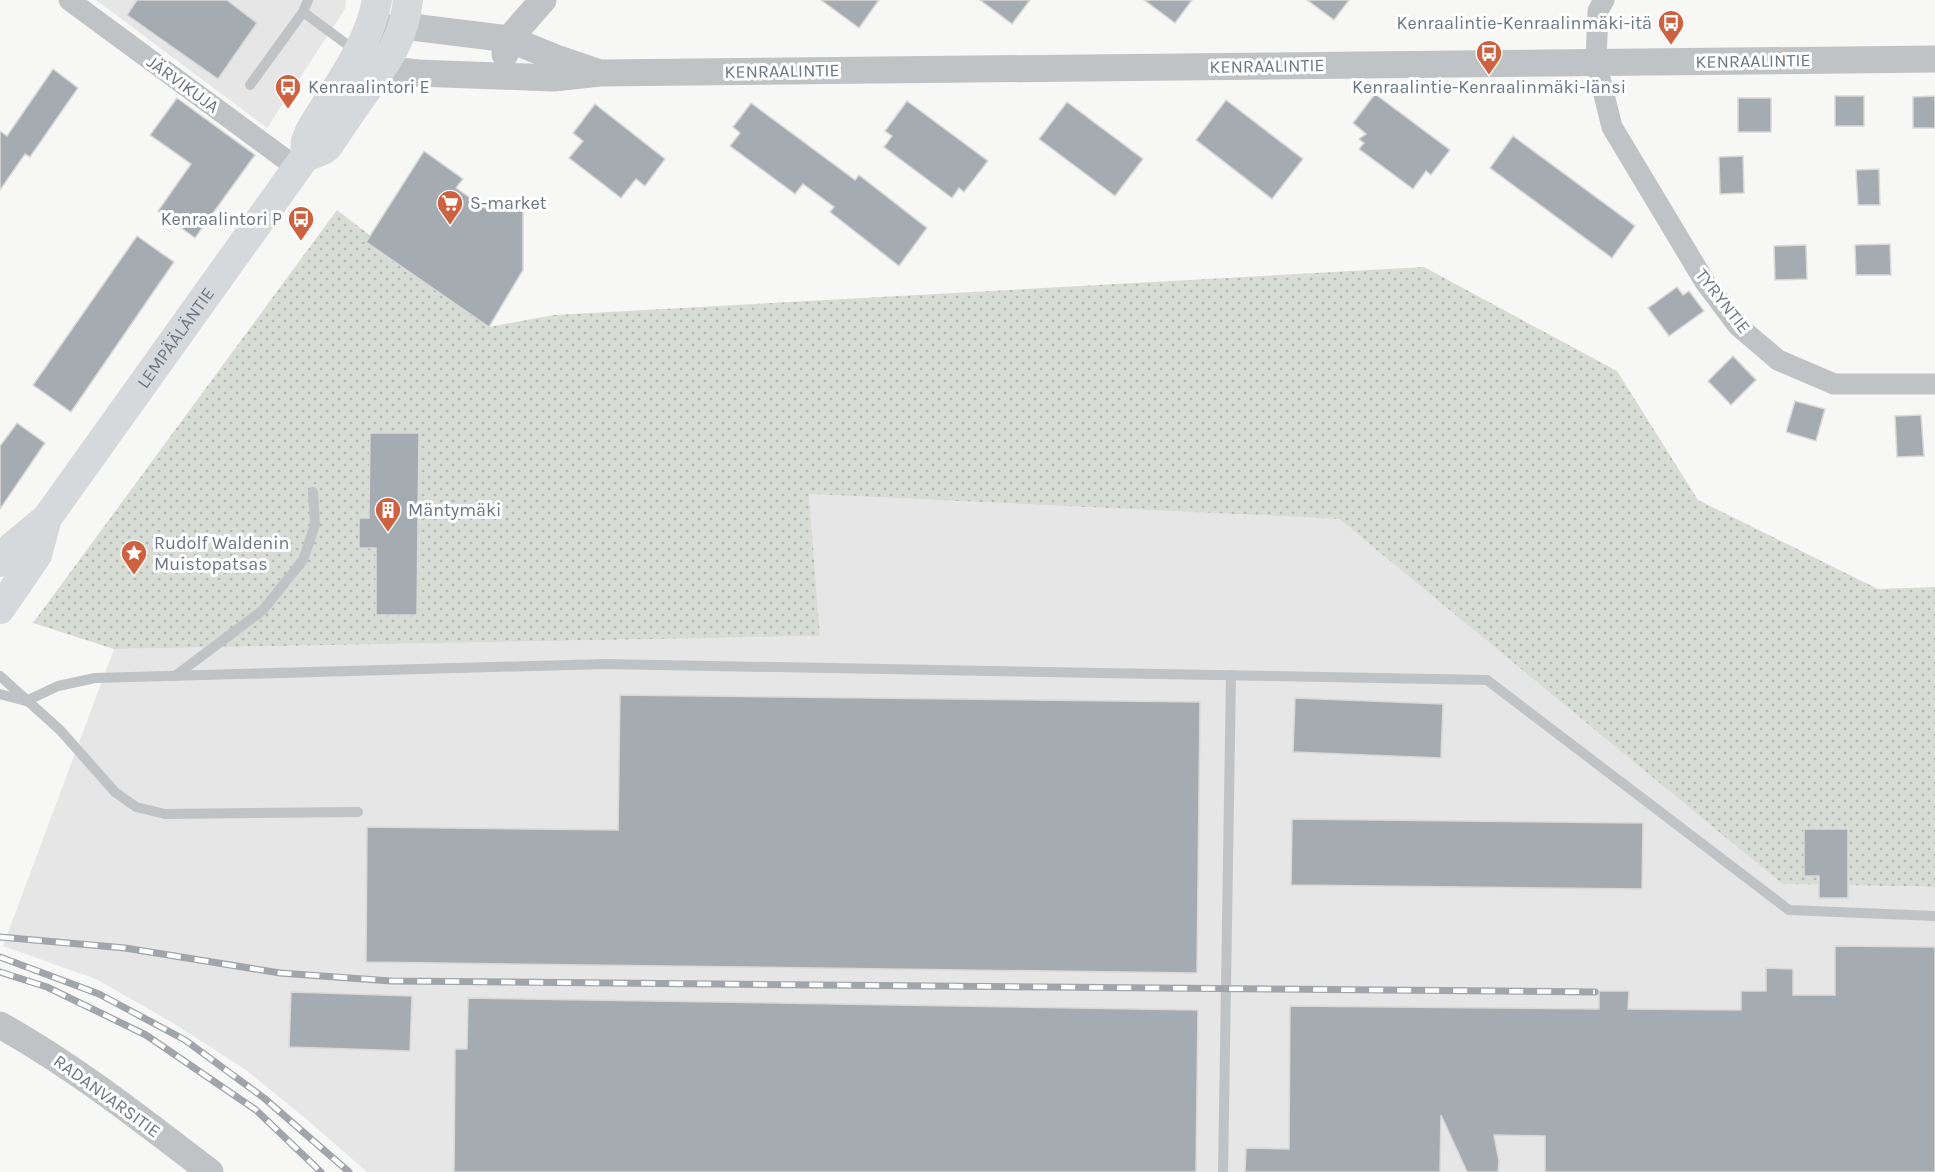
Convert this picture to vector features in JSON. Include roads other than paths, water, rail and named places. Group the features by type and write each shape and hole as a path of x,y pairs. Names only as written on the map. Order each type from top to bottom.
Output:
{"main road":[{"name":"LEMPÄÄLÄNTIE","path":"0,562 12,547 47,518 301,162 310,131 357,52 372,19 377,0"},
{"name":"LEMPÄÄLÄNTIE","path":"301,162 328,146 393,52 406,13"},
{"name":"LEMPÄÄLÄNTIE","path":"0,609 37,555 47,518"}],"street":[{"name":"JÄRVIKUJA","path":"69,0 301,162"},
{"path":"500,76 509,39 543,0"},
{"name":"TYRYNTIE","path":"1604,0 1598,11 1596,62 1612,127 1705,282 1738,326 1778,360 1834,384 1935,384"},
{"name":"KENRAALINTIE","path":"600,73 509,39 406,13 391,27 375,34 357,52 382,69 418,73 554,78 600,73 1935,59"},
{"name":"RADANVARSITIE","path":"0,1025 43,1049 210,1172"}],"lane":[{"path":"250,85 303,12 308,0"},
{"path":"303,12 357,52"},
{"path":"175,676 263,610 303,560 315,525 313,492"},
{"path":"0,694 26,701 58,686 95,678 604,664 1487,680 1789,910 1935,916"},
{"path":"1223,1172 1231,675"},
{"path":"0,676 60,730 115,792 136,807 165,814 358,812"}],"railway":[{"path":"0,937 125,948 280,973 391,981 1595,992"},
{"path":"0,957 99,994 185,1040 264,1098 349,1172"},
{"path":"0,972 47,987 146,1035 256,1110 321,1172"}],"place":[{"name":"Kenraalintie-Kenraalinmäki-itä","path":"1671,46"},
{"name":"Kenraalintie-Kenraalinmäki-länsi","path":"1489,76"},
{"name":"Kenraalintori E","path":"288,110"},
{"name":"S-market","path":"450,226"},
{"name":"Kenraalintori P","path":"301,242"},
{"name":"Mäntymäki","path":"388,533"},
{"name":"Rudolf Waldenin Muistopatsas","path":"134,576"}]}
